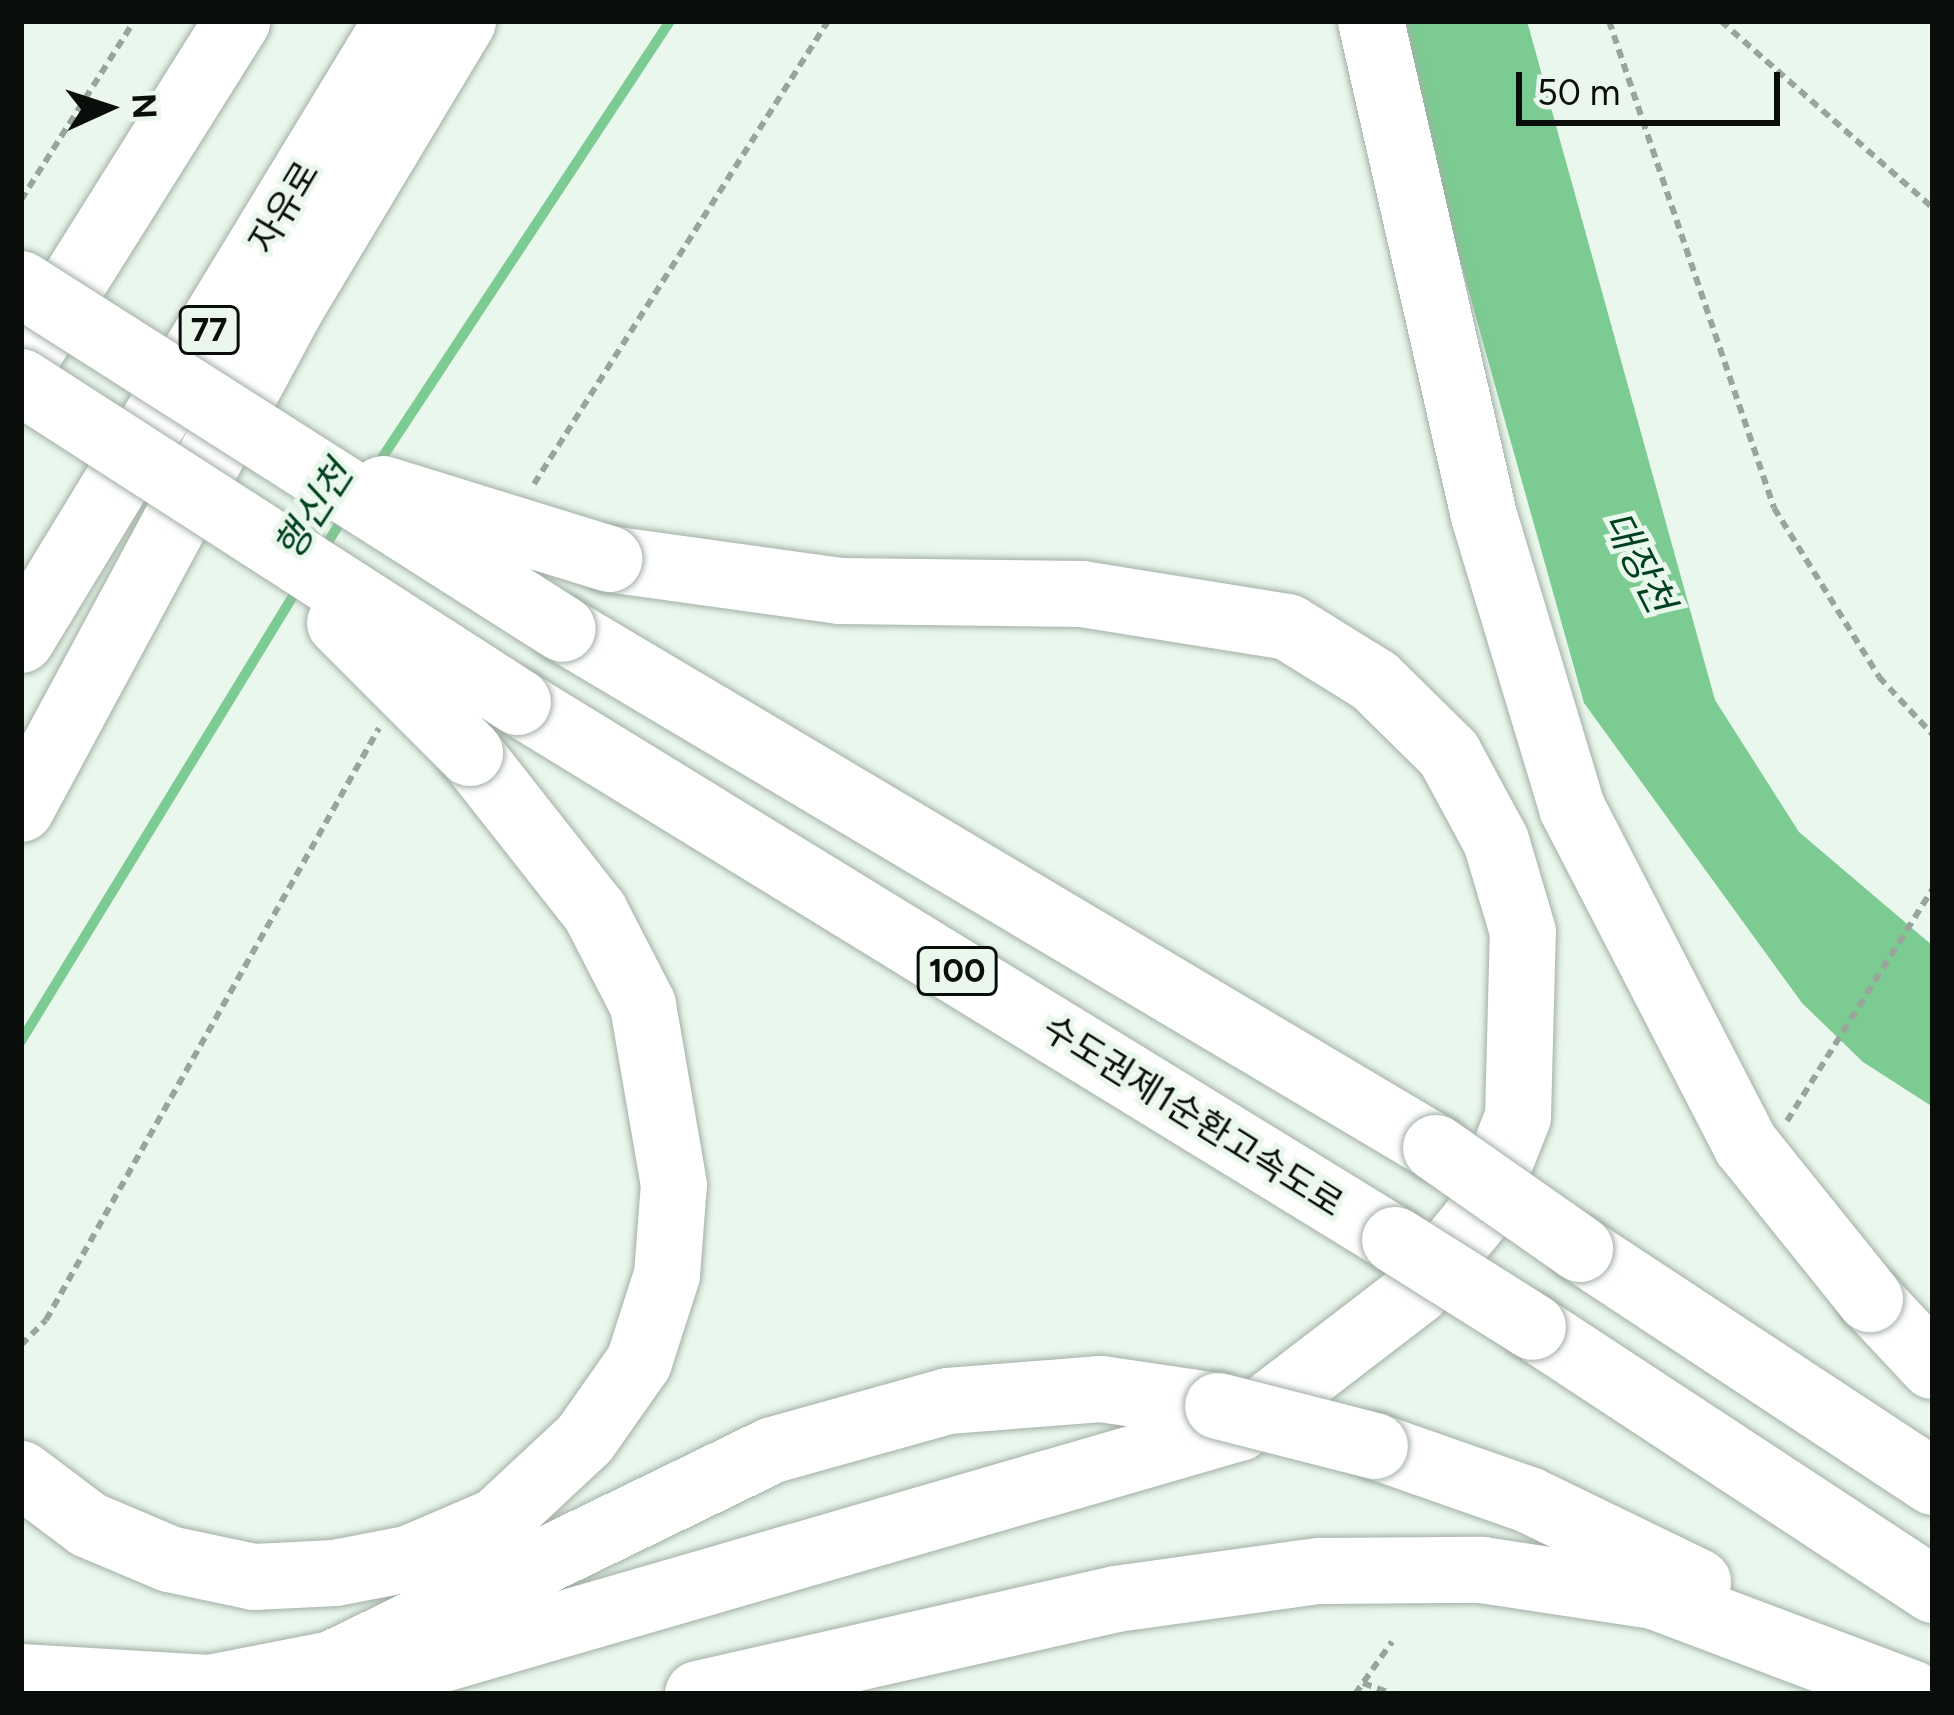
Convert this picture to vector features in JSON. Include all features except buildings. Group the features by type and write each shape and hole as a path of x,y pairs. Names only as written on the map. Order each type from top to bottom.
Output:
{"highway":[{"path":"21,366 237,21"},
{"name":"자유로","path":"21,640 397,21"},
{"path":"21,809 292,306 464,21"},
{"path":"1371,21 1450,352"},
{"path":"1386,21 1484,516 1572,808 1746,1145 1870,1299 1933,1366"},
{"name":"100","path":"21,284 563,629 1436,1148 1933,1483"},
{"name":"수도권제1순환고속도로","path":"21,382 518,702 1533,1327 1933,1590"},
{"path":"296,462 609,559 840,591 1083,594 1288,627 1375,681 1449,754 1496,841 1523,932 1518,1117 1479,1215 1416,1292 1239,1428 322,1694"},
{"path":"24,1478 89,1525 169,1559 254,1577 390,1562 497,1521 585,1439 639,1362 667,1274 674,1185 643,1005 595,912 470,753 214,506"},
{"path":"21,1677 210,1688 332,1664 772,1450 948,1401 1101,1389 1218,1406 1375,1446 1529,1501 1929,1694"},
{"path":"698,1694 1116,1599 1318,1570 1482,1570 1654,1596 1913,1694"}],"path":[{"path":"21,200 134,21"},
{"path":"1609,21 1774,508 1879,677 1933,735"},
{"path":"1721,21 1933,208"},
{"path":"1783,1129 1819,1063 1933,888"},
{"path":"1355,1694 1392,1642"},
{"path":"1363,1683 1393,1694"}],"water":[{"name":"대장천","path":"1393,21 1527,21 1715,700 1799,832 1933,946 1933,1107 1863,1062 1802,1003 1584,703"}],"waterway":[{"name":"행신천","path":"376,467 670,21"},
{"name":"행신천","path":"321,553 343,518"},
{"path":"21,1041 298,588"}]}
